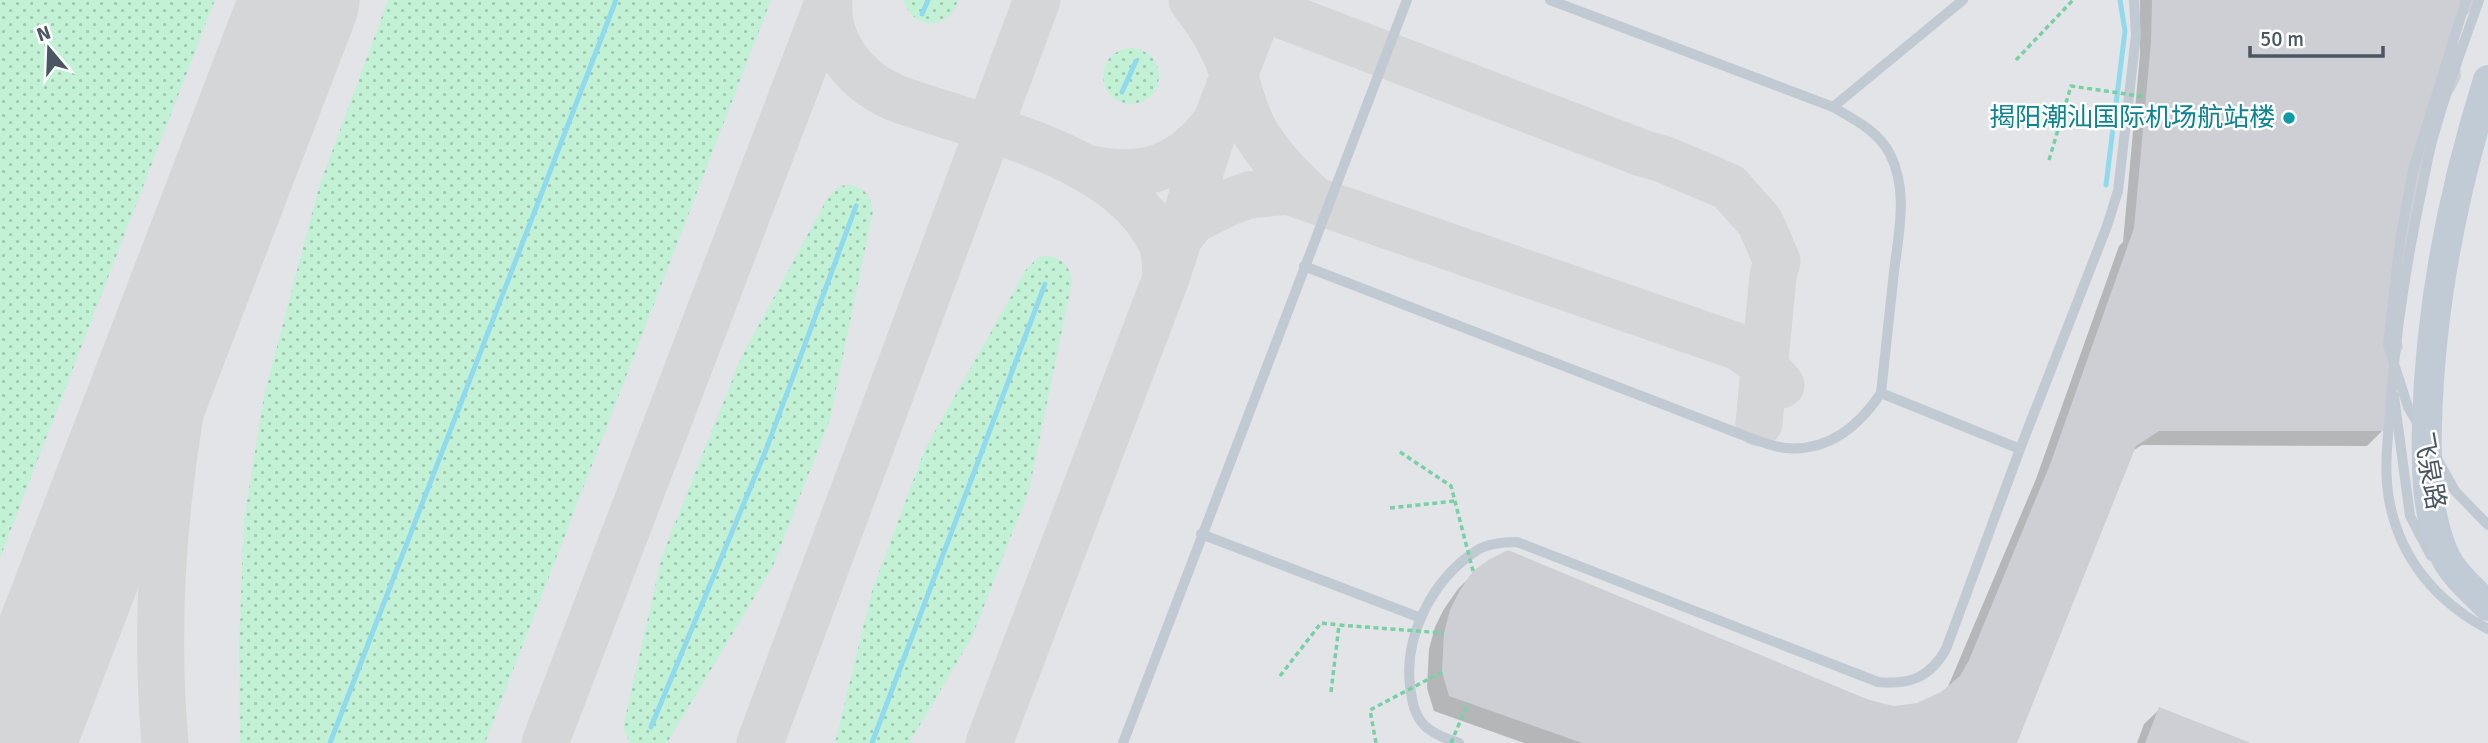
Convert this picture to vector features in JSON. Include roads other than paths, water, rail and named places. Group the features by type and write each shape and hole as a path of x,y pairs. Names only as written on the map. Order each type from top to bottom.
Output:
{"street":[{"path":"2488,80 2468,144 2439,286 2428,392 2426,460 2432,519 2445,557 2488,606"}],"lane":[{"path":"1123,743 1407,0"},
{"path":"1304,267 1753,439 1784,448 1822,445 1857,423 1881,393 1901,212 1901,191 1889,154 1879,138 1864,124 1833,107 1550,0"},
{"path":"1833,107 1963,0"},
{"path":"1459,743 1437,735 1424,725 1416,713 1412,700 1410,653 1420,618 1455,567 1478,549 1499,542 1517,542 1878,682 1899,684 1919,677 1938,664 2107,226 2118,191 2136,35 2134,0"},
{"path":"2466,0 2413,170 2400,240 2388,345 2409,407 2455,491 2488,525"},
{"path":"2479,0 2434,132 2405,271 2392,381 2387,459 2389,499 2400,536 2414,566 2439,595 2468,619 2488,629"},
{"name":"飞泉路","path":"2388,345 2410,516 2436,567 2488,622"},
{"path":"1881,393 2020,449"},
{"path":"1201,534 1420,618"}],"waterway":[{"path":"330,743 616,0"},
{"path":"922,14 928,0"},
{"path":"2106,185 2125,31 2120,0"},
{"path":"1122,92 1136,61"},
{"path":"651,727 766,450 856,206"},
{"path":"872,743 1045,284"}],"place":[{"name":"揭阳潮汕国际机场航站楼","path":"2289,118"}]}
